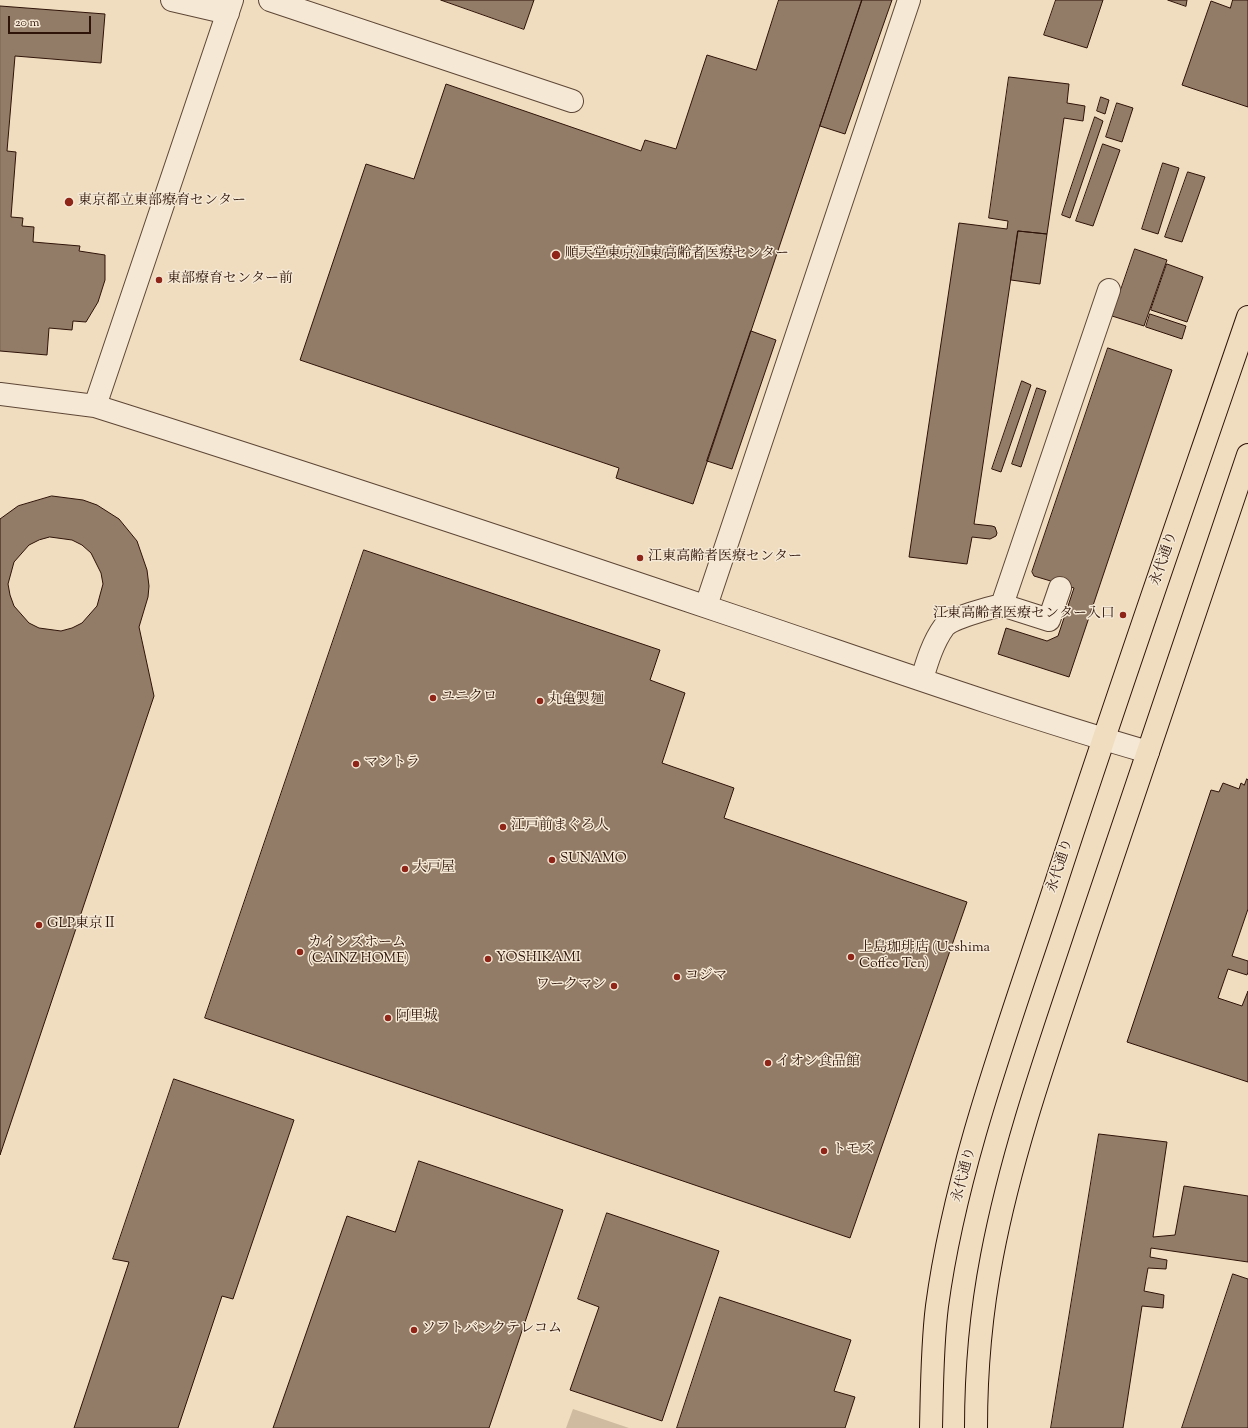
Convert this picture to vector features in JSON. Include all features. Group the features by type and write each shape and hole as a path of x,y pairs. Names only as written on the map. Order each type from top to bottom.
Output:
{"main road":[{"name":"永代通り","path":"931,1428 932,1367 937,1306 949,1238 994,1070 1103,739 1248,317"},
{"path":"976,1428 976,1376 983,1316 992,1254 1011,1178 1038,1083 1248,455"}],"street":[{"path":"95,406 230,7 172,0"},
{"path":"270,0 572,101"},
{"path":"706,606 909,0"},
{"path":"1002,606 1109,290"},
{"path":"0,394 95,406 319,476 922,679 1103,739 1148,752"},
{"path":"922,679 927,660 944,626 978,610 1002,606 1049,620 1060,588"}],"shaded area":[{"path":"573,1409 629,1428 566,1428"}],"building":[{"path":"441,0 534,0 524,29"},
{"name":"順天堂東京江東高齢者医療センター","path":"779,0 862,0 693,504 616,478 619,468 300,360 366,164 414,179 446,84 641,151 645,140 676,149 707,55 756,70"},
{"path":"862,0 892,0 845,134 820,126"},
{"path":"1056,0 1103,0 1087,48 1044,35"},
{"path":"1168,0 1187,0 1186,6"},
{"path":"1233,0 1248,0 1248,107 1182,85 1211,1 1230,8"},
{"path":"0,6 105,14 101,63 15,56 7,151 16,152 11,217 23,218 22,226 34,227 33,242 80,246 79,251 105,255 105,280 98,302 86,322 73,321 72,330 49,328 47,355 0,351"},
{"path":"1009,77 1069,84 1067,103 1085,106 1083,121 1064,118 1047,234 1018,231 974,524 995,527 997,533 996,536 990,539 972,537 967,564 909,557 959,223 1007,229 1008,221 989,218"},
{"path":"1101,97 1109,100 1105,114 1097,111"},
{"path":"1117,103 1133,108 1122,142 1106,137"},
{"path":"1095,117 1103,121 1070,218 1062,215"},
{"path":"1103,144 1120,150 1093,226 1076,221"},
{"path":"1163,163 1179,168 1158,234 1142,229"},
{"path":"1188,172 1205,177 1182,242 1165,237"},
{"path":"1018,231 1047,234 1040,284 1011,280"},
{"path":"1135,249 1167,260 1144,326 1112,316"},
{"path":"1167,264 1203,277 1187,322 1151,310"},
{"path":"1150,314 1186,326 1182,339 1146,327"},
{"path":"751,331 776,340 732,469 707,461"},
{"path":"1108,348 1172,370 1069,677 998,654 1006,628 1047,641 1058,636 1074,588 1034,576 1032,572"},
{"path":"1022,381 1031,385 1001,472 992,469"},
{"path":"1037,388 1046,391 1021,467 1012,464"},
{"name":"GLP東京Ⅱ","path":"52,496 83,500 97,505 119,519 137,541 147,570 149,586 148,597 139,627 154,696 0,1155 0,519 18,506","holes":["50,537 72,540 82,545 91,553 101,573 103,584 97,606 82,623 72,628 61,631 39,628 29,623 14,606 8,584 14,562 29,545 39,540"]},
{"name":"SUNAMO","path":"364,550 660,650 650,680 685,693 662,763 734,788 724,818 967,902 850,1238 205,1018"},
{"path":"1247,779 1248,909 1232,956 1248,961 1248,972 1247,975 1228,969 1218,998 1242,1006 1248,991 1248,1082 1127,1042 1211,790 1219,792 1223,783 1239,789 1241,783 1244,785"},
{"path":"174,1079 294,1120 233,1299 222,1296 178,1428 74,1428 129,1262 113,1259"},
{"path":"1099,1134 1167,1142 1153,1237 1175,1235 1184,1186 1248,1196 1248,1262 1151,1248 1150,1257 1167,1260 1166,1269 1148,1268 1144,1291 1164,1295 1163,1308 1142,1306 1123,1428 1051,1428"},
{"name":"ソフトバンクテレコム","path":"419,1161 563,1210 489,1428 273,1428 347,1216 395,1232"},
{"path":"607,1213 719,1251 662,1421 570,1390 599,1307 578,1299"},
{"path":"1233,1274 1248,1279 1248,1428 1182,1428"},
{"path":"720,1297 851,1340 834,1391 855,1397 845,1428 677,1428"}],"place":[{"name":"東京都立東部療育センター","path":"69,202"},
{"name":"順天堂東京江東高齢者医療センター","path":"556,255"},
{"name":"東部療育センター前","path":"159,280"},
{"name":"江東高齢者医療センター","path":"640,558"},
{"name":"江東高齢者医療センター入口","path":"1123,615"},
{"name":"ユニクロ","path":"433,698"},
{"name":"丸亀製麺","path":"540,701"},
{"name":"マントラ","path":"356,764"},
{"name":"江戸前まぐろ人","path":"503,827"},
{"name":"SUNAMO","path":"552,860"},
{"name":"大戸屋","path":"405,869"},
{"name":"GLP東京Ⅱ","path":"39,925"},
{"name":"カインズホーム (CAINZ HOME)","path":"300,952"},
{"name":"上島珈琲店 (Ueshima Coffee Ten)","path":"851,957"},
{"name":"YOSHIKAMI","path":"488,959"},
{"name":"コジマ","path":"677,977"},
{"name":"ワークマン","path":"614,986"},
{"name":"阿里城","path":"388,1018"},
{"name":"イオン食品館","path":"768,1063"},
{"name":"トモズ","path":"824,1151"},
{"name":"ソフトバンクテレコム","path":"414,1330"}]}
